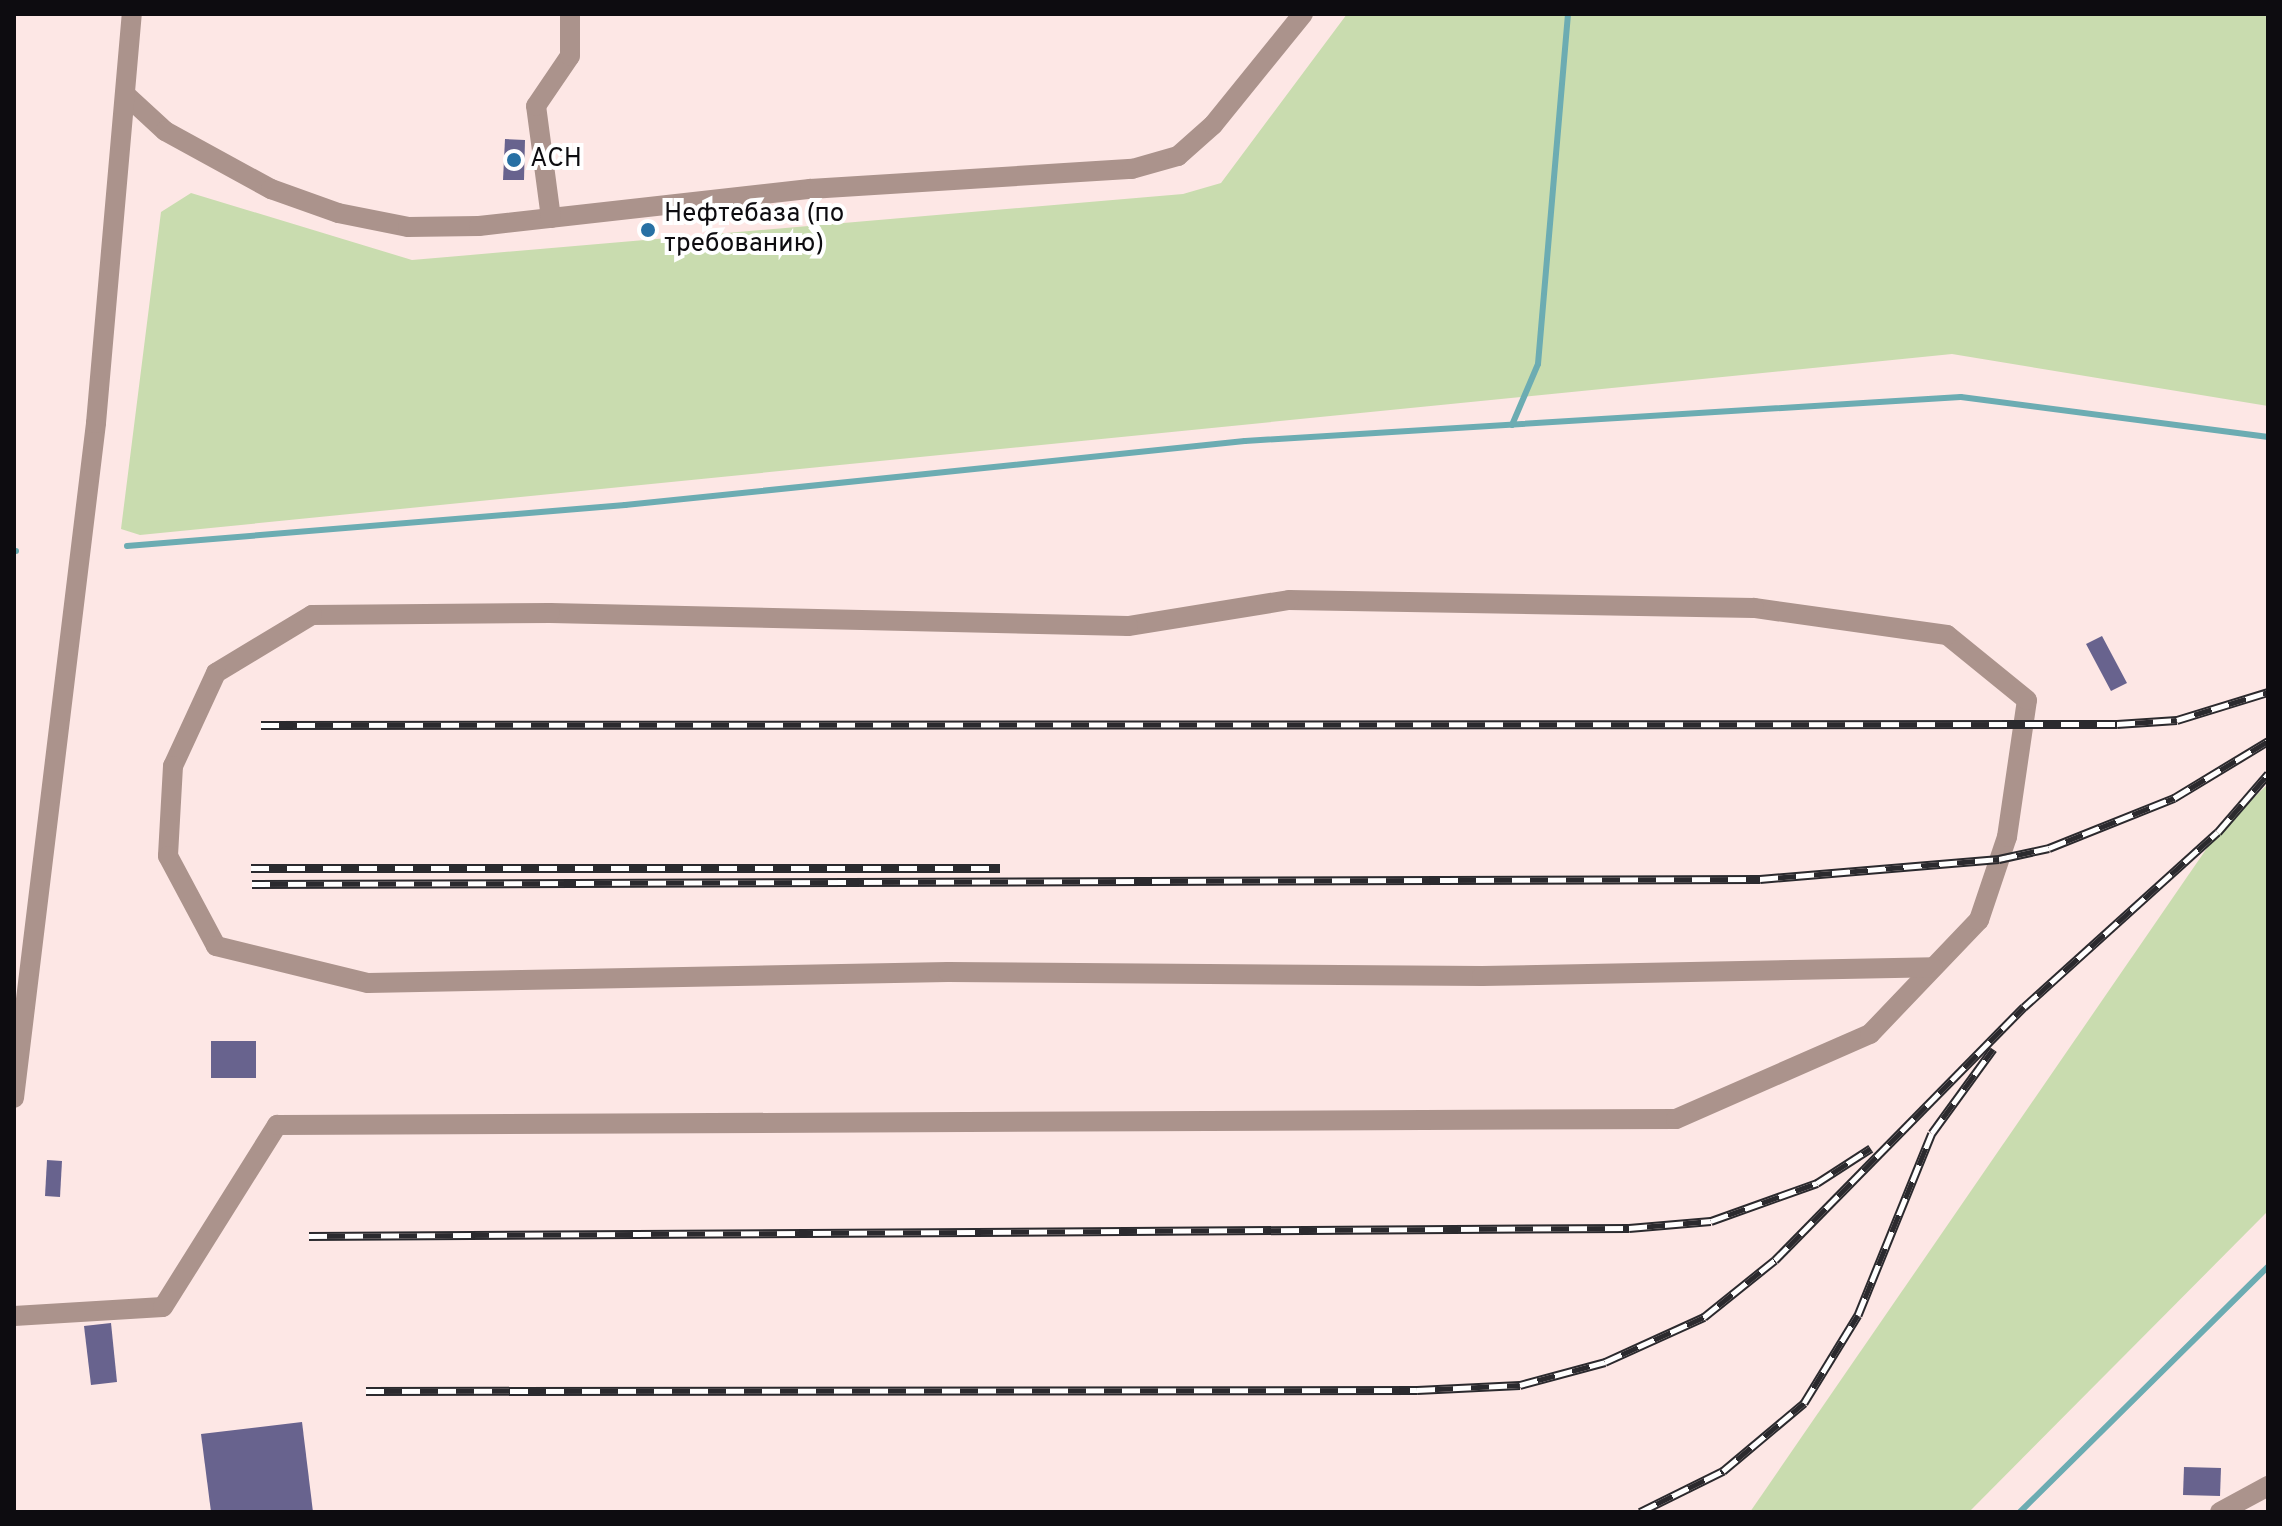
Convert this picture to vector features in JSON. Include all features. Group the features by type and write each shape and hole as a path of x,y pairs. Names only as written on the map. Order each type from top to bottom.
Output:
{"street":[{"path":"14,1098 94,438 132,14"},
{"path":"551,218 536,106 570,56 570,14"},
{"path":"126,95 165,131 271,189 338,213 408,227 551,218 810,189 1132,169 1178,156 1213,125 1303,14"},
{"path":"14,1316 163,1307 277,1125 1676,1119 1870,1034 1979,920 2007,837 2027,700 1947,635 1754,608 1289,600 1128,626 550,613 312,615 216,673 173,766 168,856 216,946 368,983 948,972 1482,976 1933,967"},
{"path":"2220,1512 2268,1486"}],"shaded area":[{"path":"14,14 2268,14 2268,1512 14,1512"}],"green space":[{"path":"1347,14 2268,14 2268,406 1952,354 140,535 121,529 161,212 191,193 412,260 1183,194 1221,183"},
{"path":"2268,784 2268,1211 1969,1512 1750,1512 2218,832"}],"building":[{"name":"АСН","path":"505,139 525,140 524,180 503,180"},
{"path":"2102,636 2127,683 2111,691 2086,644"},
{"path":"211,1041 256,1041 256,1078 211,1078"},
{"path":"47,1160 62,1161 60,1197 45,1196"},
{"path":"111,1323 117,1382 91,1385 84,1326"},
{"path":"302,1422 313,1512 211,1512 201,1434"},
{"path":"2184,1467 2221,1468 2220,1496 2183,1495"}],"waterway":[{"path":"1512,425 1538,364 1568,14"},
{"path":"127,546 625,505 1245,441 1961,397 2268,437"},
{"path":"2020,1512 2268,1267"}],"railway":[{"path":"261,725 2117,724 2177,720 2268,692"},
{"path":"252,884 1760,879 1999,859 2049,848 2174,798 2268,741"},
{"path":"366,1391 1417,1390 1520,1385 1605,1362 1704,1317 1775,1260 2024,1007 2218,832 2268,774"},
{"path":"251,868 1000,868"},
{"path":"1640,1512 1723,1471 1804,1403 1858,1315 1932,1133 1993,1049"},
{"path":"309,1236 1629,1228 1711,1221 1817,1183 1871,1148"}],"place":[{"name":"АСН","path":"514,160"},
{"name":"Нефтебаза (по требованию)","path":"648,230"}]}
